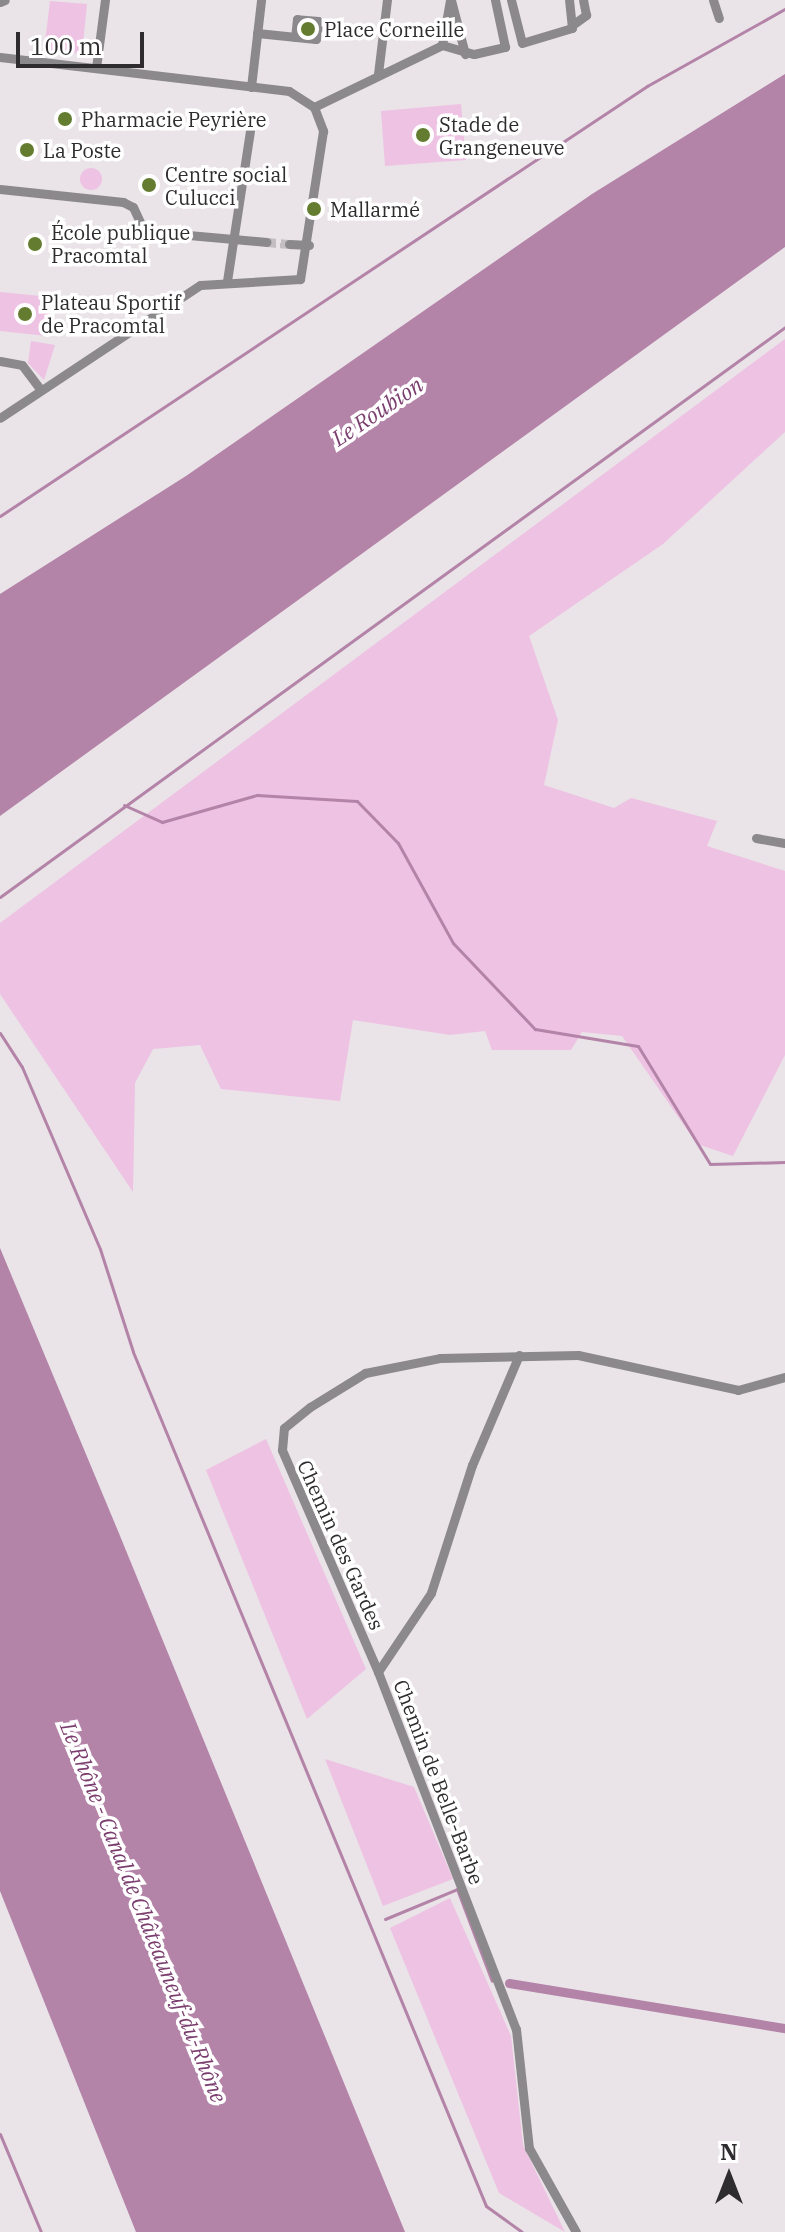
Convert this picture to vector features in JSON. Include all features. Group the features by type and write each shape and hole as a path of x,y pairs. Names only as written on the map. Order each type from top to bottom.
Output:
{"street":[{"path":"96,68 105,0"},
{"path":"251,87 261,0"},
{"path":"378,74 387,0"},
{"path":"442,45 450,0"},
{"path":"450,0 469,54"},
{"path":"314,107 442,45 469,54 505,47 495,0"},
{"path":"511,0 522,43 575,23 586,15 583,0"},
{"path":"569,0 575,23"},
{"path":"713,0 719,18"},
{"path":"257,33 295,37"},
{"path":"0,57 289,91 314,107 323,143 307,269 289,285 227,281 200,285 0,418"},
{"path":"227,281 231,237 251,124"},
{"path":"0,189 123,202 133,207 144,231 267,242"},
{"path":"289,244 309,245"},
{"path":"0,361 22,365 41,390"},
{"path":"756,838 785,843"},
{"name":"Chemin des Gardes","path":"378,1672 286,1467 284,1428 365,1373 440,1358 519,1355 596,1358 738,1390 785,1377"},
{"name":"Chemin de Belle-Barbe","path":"519,1355 472,1465 431,1593 378,1672 516,2029 529,2148 576,2232"}],"shaded area":[{"path":"50,1 87,4 82,53 44,51"},
{"name":"Stade de Grangeneuve","path":"461,104 466,160 385,166 381,111"},
{"path":"87,168 95,168 102,179 95,190 87,190 80,183 80,175"},
{"name":"Plateau Sportif de Pracomtal","path":"0,292 51,297 47,336 0,331"},
{"path":"785,339 785,432 663,544 529,636 558,720 544,785 614,808 631,798 717,821 707,846 785,871 785,1055 733,1156 697,1144 622,1036 582,1032 571,1050 492,1050 485,1031 450,1035 353,1020 340,1101 221,1089 200,1045 153,1049 135,1083 133,1192 0,994 0,923"},
{"path":"31,341 55,345 44,380 28,363"},
{"path":"266,1439 366,1669 307,1719 206,1470"},
{"path":"325,1759 414,1787 453,1879 383,1906"},
{"path":"450,1898 511,2036 523,2145 565,2232 499,2193 390,1928"}],"water":[{"name":"Le Roubion","path":"785,74 785,247 0,816 0,594 186,476 592,194"},
{"name":"Le Rhône - Canal de Châteauneuf-du-Rhône","path":"0,1248 405,2232 136,2232 0,1891"}],"waterway":[{"path":"0,516 647,86 785,9"},
{"path":"0,897 785,327"},
{"path":"124,805 162,822 257,795 357,801 398,843 453,943 535,1029 638,1046 710,1164 785,1162"},
{"path":"0,1033 22,1067 100,1249 133,1352 486,2206 522,2232"},
{"path":"385,1919 457,1889 492,1981"},
{"path":"509,1983 785,2028"},
{"path":"0,2134 41,2232"}],"tunnel":[{"path":"267,242 289,244"}],"place":[{"name":"Place Corneille","path":"308,29"},
{"name":"Pharmacie Peyrière","path":"65,119"},
{"name":"Stade de Grangeneuve","path":"423,135"},
{"name":"La Poste","path":"27,150"},
{"name":"Centre social Culucci","path":"149,185"},
{"name":"Mallarmé","path":"314,209"},
{"name":"École publique Pracomtal","path":"35,244"},
{"name":"Plateau Sportif de Pracomtal","path":"25,314"}]}
